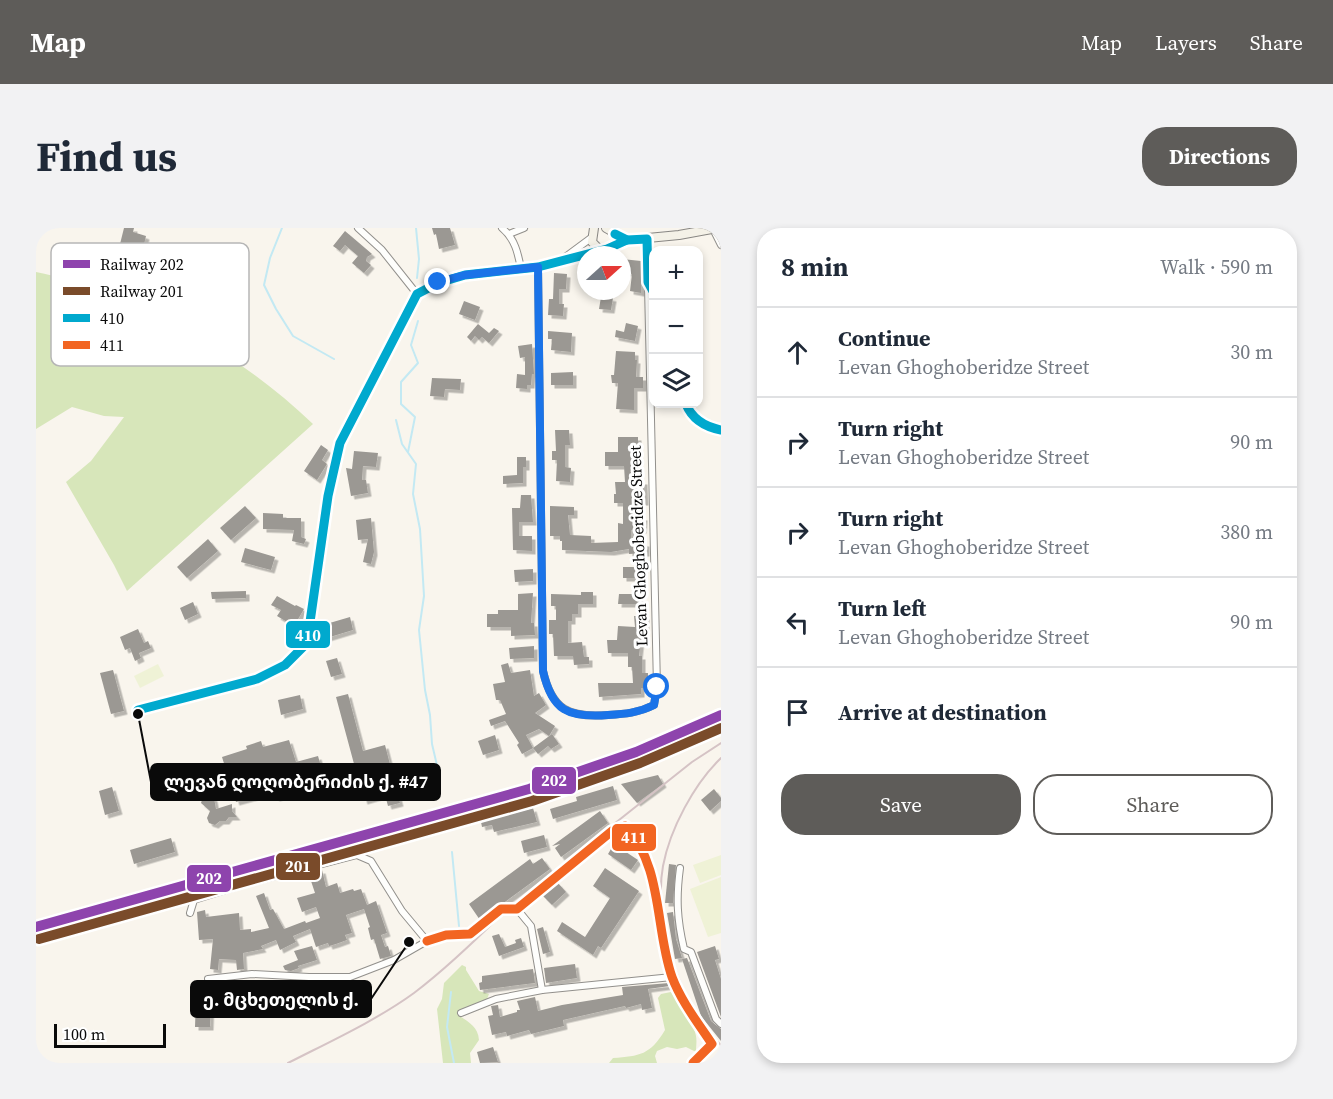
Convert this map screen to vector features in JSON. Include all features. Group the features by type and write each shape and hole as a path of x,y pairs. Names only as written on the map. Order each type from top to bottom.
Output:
{"street":[{"path":"358,228 382,250 417,294"},
{"path":"502,228 509,234 517,248 522,269"},
{"path":"509,234 524,228"},
{"path":"614,246 627,240 647,240 715,229 721,245"},
{"path":"593,246 594,231"},
{"path":"558,261 594,231"},
{"path":"609,231 627,240"},
{"path":"609,231 614,241 610,246"},
{"name":"Levan Ghoghoberidze Street","path":"538,267 543,671 547,689 556,703 568,713 587,717 639,712 654,705 657,687 647,240"},
{"path":"307,643 328,496 340,443 417,294 438,282 465,275 538,267 577,256"},
{"path":"687,408 695,418 712,429 721,430"},
{"path":"208,979 252,974 350,977 394,960 427,941 446,935 470,934 501,909 518,909 612,831 625,826 632,831 657,898 672,977 687,1006 712,1044 693,1063"},
{"path":"190,913 194,900 357,855 371,861 402,911 427,941"},
{"path":"680,868 677,920 684,949 691,952 716,1019 721,1024"},
{"path":"518,909 531,926 542,990"},
{"path":"461,1013 496,999 542,990 672,977"}],"green space":[{"path":"36,272 51,276 51,366 241,366 266,383 313,424 127,591 66,482 91,461 124,417 104,416 72,407 36,429"},
{"path":"158,664 164,676 140,688 134,676"},
{"path":"721,855 721,875 700,883 693,865"},
{"path":"721,877 721,933 708,937 690,889"},
{"path":"462,965 466,967 479,991 489,994 487,999 457,1014 477,1031 479,1040 470,1053 471,1063 443,1063 437,1009 442,999 444,983"},
{"path":"671,992 683,1006 693,1025 696,1052 686,1047 677,1049 667,1047 657,1051 655,1056 657,1063 609,1063 613,1058 644,1053 654,1045 665,1030 658,998 661,994"}],"building":[{"path":"124,228 134,228 133,232 146,236 144,243 120,243"},
{"path":"432,228 450,228 455,245 439,249 436,234 434,235"},
{"path":"345,231 372,254 367,257 366,261 371,265 364,273 352,263 358,256 345,245 340,251 333,246"},
{"path":"631,260 641,261 641,293 631,291"},
{"path":"554,273 567,274 566,289 559,289 559,304 564,304 563,316 548,315 549,299 553,299"},
{"path":"600,300 613,300 611,310 599,309"},
{"path":"464,301 480,307 475,320 459,314"},
{"path":"626,323 638,326 635,341 615,337 616,330 624,332"},
{"path":"478,324 489,333 494,328 499,331 489,343 482,337 479,340 475,336 471,341 467,337"},
{"path":"548,331 572,333 571,352 551,350 552,339 548,339"},
{"path":"532,344 534,374 532,374 531,385 527,385 527,389 516,388 517,374 525,375 525,357 520,358 518,346"},
{"path":"616,351 635,352 636,377 643,377 643,388 634,388 634,410 616,409 618,383 612,383 611,375 614,375"},
{"path":"573,372 573,385 551,385 551,373"},
{"path":"432,378 461,379 460,390 445,389 444,397 430,396"},
{"path":"555,430 569,430 570,445 565,445 565,467 571,468 570,482 556,481 557,460 552,460 552,451 556,451"},
{"path":"618,437 638,437 638,459 635,459 636,481 644,481 645,502 637,502 637,517 644,517 643,530 631,530 631,544 646,543 646,553 629,554 629,549 611,552 562,550 560,536 550,536 550,506 574,507 574,515 568,515 570,535 591,536 591,543 618,542 618,523 623,524 623,503 614,503 614,494 616,494 615,482 625,482 624,466 605,466 605,452 618,452"},
{"path":"321,445 328,450 322,460 327,464 317,480 304,471"},
{"path":"354,451 378,453 376,467 363,466 362,480 366,480 368,493 351,496 346,468 352,469"},
{"path":"517,457 526,457 526,467 523,467 523,483 503,484 503,476 517,475"},
{"path":"521,495 531,495 533,522 519,522 519,536 532,536 532,551 513,550 512,508 520,508"},
{"path":"245,506 256,518 231,540 220,528"},
{"path":"263,513 283,514 283,518 301,518 301,537 306,539 304,544 292,541 294,530 263,529"},
{"path":"371,518 374,552 371,564 363,562 368,539 358,540 356,520"},
{"path":"208,539 218,551 187,578 177,567"},
{"path":"245,548 275,557 271,570 241,562"},
{"path":"623,567 642,567 643,578 623,578"},
{"path":"533,569 533,581 515,582 514,570"},
{"path":"246,591 246,598 212,599 211,592"},
{"path":"581,592 593,592 593,604 578,604 578,614 572,614 572,621 568,621 568,643 582,642 584,657 589,657 589,664 574,665 573,656 554,656 553,634 549,634 549,620 556,620 556,606 551,606 551,594 581,595"},
{"path":"533,593 531,623 534,623 535,635 511,636 511,627 487,627 487,614 498,614 498,610 518,610 518,594"},
{"path":"619,594 640,594 640,604 618,604"},
{"path":"277,596 304,609 294,626 277,616 281,610 271,605"},
{"path":"193,602 198,614 185,620 180,608"},
{"path":"634,616 646,616 645,639 641,639 639,656 642,656 642,673 648,673 648,688 641,688 641,694 599,697 598,683 633,683 632,667 628,667 628,653 608,653 607,640 617,640 618,626 635,627"},
{"path":"350,617 353,630 320,640 316,627"},
{"path":"138,629 144,643 148,641 151,648 139,653 141,658 135,661 130,648 125,650 120,637"},
{"path":"534,646 534,658 510,659 509,648"},
{"path":"337,658 342,674 331,677 326,661"},
{"path":"508,663 511,673 530,670 534,696 539,693 546,705 535,713 555,726 549,736 539,729 526,735 533,748 522,754 517,745 519,743 505,721 491,726 489,720 506,714 500,700 496,700 493,684 505,682 501,665"},
{"path":"113,670 124,711 111,714 100,673"},
{"path":"348,694 363,751 385,745 400,803 388,806 385,795 364,801 336,697"},
{"path":"300,695 303,709 281,715 278,700"},
{"path":"552,734 559,744 551,749 548,746 538,754 533,748"},
{"path":"495,735 499,750 483,755 478,741"},
{"path":"289,740 296,762 318,756 326,784 276,798 270,778 258,782 262,795 236,802 222,757 247,749 246,746 261,741 263,747"},
{"path":"658,775 663,784 637,803 621,784"},
{"path":"201,777 206,778 209,782 207,794 214,798 216,809 232,804 232,811 237,817 229,817 226,821 220,821 215,825 209,823 207,818 210,811 201,803 204,794 195,787 197,780"},
{"path":"613,786 617,800 553,819 550,809 577,801 576,797"},
{"path":"112,787 119,811 105,815 99,791"},
{"path":"714,789 721,801 710,811 701,800"},
{"path":"533,808 537,822 494,832 492,825 482,827 481,822"},
{"path":"600,811 608,823 561,857 555,848 560,844 552,846"},
{"path":"544,835 547,847 524,853 521,841"},
{"path":"171,838 175,852 134,864 130,850"},
{"path":"614,844 638,860 631,870 608,854"},
{"path":"542,858 550,869 480,920 469,904 530,859 533,864"},
{"path":"669,864 676,865 673,903 665,903"},
{"path":"605,868 639,891 601,948 598,946 593,955 557,931 562,922 585,937 610,898 593,886"},
{"path":"322,870 326,887 337,883 340,893 361,889 367,905 376,901 387,933 381,935 391,956 380,959 374,939 371,940 368,928 370,927 364,909 346,915 352,933 345,935 347,940 329,946 328,943 316,947 310,929 293,936 296,942 280,950 276,940 261,946 263,949 243,953 244,969 237,970 236,960 219,959 218,970 210,969 213,939 199,940 197,912 205,910 206,917 239,913 240,930 251,929 251,932 269,928 256,896 264,893 270,910 273,909 284,929 305,921 306,923 320,918 316,907 302,912 297,898 315,893 310,878 317,875 316,871"},
{"path":"558,883 566,892 552,905 543,896"},
{"path":"673,912 676,939 682,958 675,959 667,913"},
{"path":"543,927 550,952 543,954 537,929"},
{"path":"499,934 505,947 516,943 515,940 521,938 524,947 499,956 492,936"},
{"path":"312,946 317,960 298,966 299,968 291,971 285,970 283,966 298,960 294,951"},
{"path":"715,946 719,959 715,960 721,979 721,1017 697,952"},
{"path":"687,958 711,1021 721,1029 721,1041 701,1016 682,959"},
{"path":"575,964 577,978 546,983 544,968"},
{"path":"533,969 535,983 480,990 479,983 482,982 482,976"},
{"path":"283,981 289,996 319,985 323,998 299,1007 298,1003 275,1013 265,989"},
{"path":"669,983 670,986 648,989 652,1008 642,1010 641,1004 626,1008 625,1006 563,1020 564,1026 531,1034 529,1030 507,1036 506,1032 492,1035 488,1016 493,1015 491,1006 498,1005 500,1017 520,1010 517,1001 535,997 538,1011 623,995 622,987"},
{"path":"196,998 211,999 210,1027 195,1027"},
{"path":"493,1047 498,1062 480,1063 477,1052"}],"waterway":[{"path":"282,228 270,258 264,285 293,336 334,359"},
{"path":"416,228 419,259 417,278"},
{"path":"408,452 415,417 401,404 401,382 418,363 411,345 418,321"},
{"path":"396,420 402,444 416,464 413,494 420,529 424,596 419,630 432,744 439,774"},
{"path":"452,852 459,926"},
{"path":"451,992 447,1027 454,1063"}],"railway":[{"path":"529,789 636,758 721,720"},
{"path":"288,1063 369,1021 414,993 507,909 692,762 721,743"},
{"path":"721,758 693,794 677,822 666,852 661,888 666,937 682,986 706,1029 721,1045"},
{"path":"36,936 485,807"}],"rail line":[{"name":"202","path":"36,927 529,789 636,752 721,715"},
{"name":"201","path":"39,939 532,801 640,763 721,728"}],"transit line":[{"name":"410","path":"615,234 627,240 647,239 649,284"},
{"name":"410","path":"138,710 257,679 285,665 307,643 328,496 340,443 417,294 438,283 465,275 538,267 607,249 627,240"},
{"name":"410","path":"688,408 700,422 721,430"},
{"name":"411","path":"427,941 446,935 470,934 501,909 517,909 612,831 625,826 646,859 652,878 672,977 685,1003 712,1044 693,1063"}],"place":[{"name":"ლევან ღოღობერიძის ქ. #47","path":"138,714"},
{"name":"ე. მცხეთელის ქ.","path":"409,942"}],"route":[{"path":"438,282 465,275 538,267 543,671 547,689 556,703 568,713 587,717 639,712 654,705 657,687"}]}
